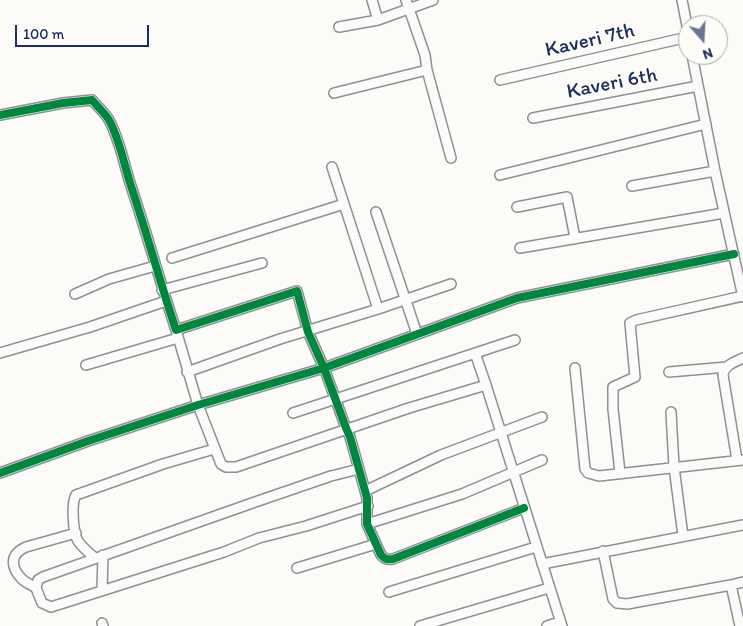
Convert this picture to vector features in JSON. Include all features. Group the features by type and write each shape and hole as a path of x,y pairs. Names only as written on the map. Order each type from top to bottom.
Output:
{"street":[{"path":"372,0 378,20"},
{"path":"339,27 378,20 407,4 433,0"},
{"path":"682,0 685,15"},
{"path":"407,4 426,55 427,70 451,158"},
{"name":"Kaveri 7th","path":"500,80 678,39"},
{"path":"620,474 613,409 613,387 635,377 630,323 636,320 743,296 694,65"},
{"path":"334,93 427,70"},
{"name":"Kaveri 6th","path":"533,118 698,86"},
{"path":"0,115 62,103 92,100 109,120 148,238 162,290 198,405 221,464 226,467 236,467 315,441 346,428 486,384"},
{"path":"500,175 706,124"},
{"path":"332,168 378,309"},
{"path":"632,186 715,171"},
{"path":"517,207 567,197 575,238"},
{"path":"172,258 344,204"},
{"path":"376,212 404,299 418,334"},
{"path":"520,248 724,213"},
{"path":"0,472 198,405 324,368 517,298 734,254"},
{"path":"162,290 262,263"},
{"path":"75,294 109,279 155,266"},
{"path":"187,372 280,339 308,332 451,284"},
{"path":"86,365 297,291 308,332 350,437 368,506 367,524 381,555 388,560 461,534 524,508"},
{"path":"0,353 90,327 166,301"},
{"path":"293,413 514,340"},
{"path":"475,353 561,624 547,626"},
{"path":"669,372 727,366 743,358"},
{"path":"575,368 585,469 588,473 599,476 740,460 723,375 724,369 727,366"},
{"path":"671,412 674,467 683,536"},
{"path":"365,491 441,455 542,417"},
{"path":"102,590 99,557 78,540 76,533 72,504 76,495 162,464 214,448"},
{"path":"367,524 462,494 542,460"},
{"path":"359,469 331,476 43,577 38,580 36,588 42,603 51,607 224,552 259,538 306,526 368,506"},
{"path":"542,564 743,525"},
{"path":"36,588 22,580 16,571 13,563 14,555 26,547 76,533"},
{"path":"297,568 376,544"},
{"path":"389,592 536,547"},
{"path":"603,551 613,599 616,603 627,604 731,586 743,582"},
{"path":"731,586 740,626"},
{"path":"420,626 549,588"}],"cycle path":[{"path":"0,115 63,103 92,100 105,115 113,128 119,144 176,330 297,291 308,332 350,437 367,498 367,524 381,555 388,559 393,559 524,508"},
{"path":"0,473 88,441 198,405 324,368 517,298 734,254"}]}
